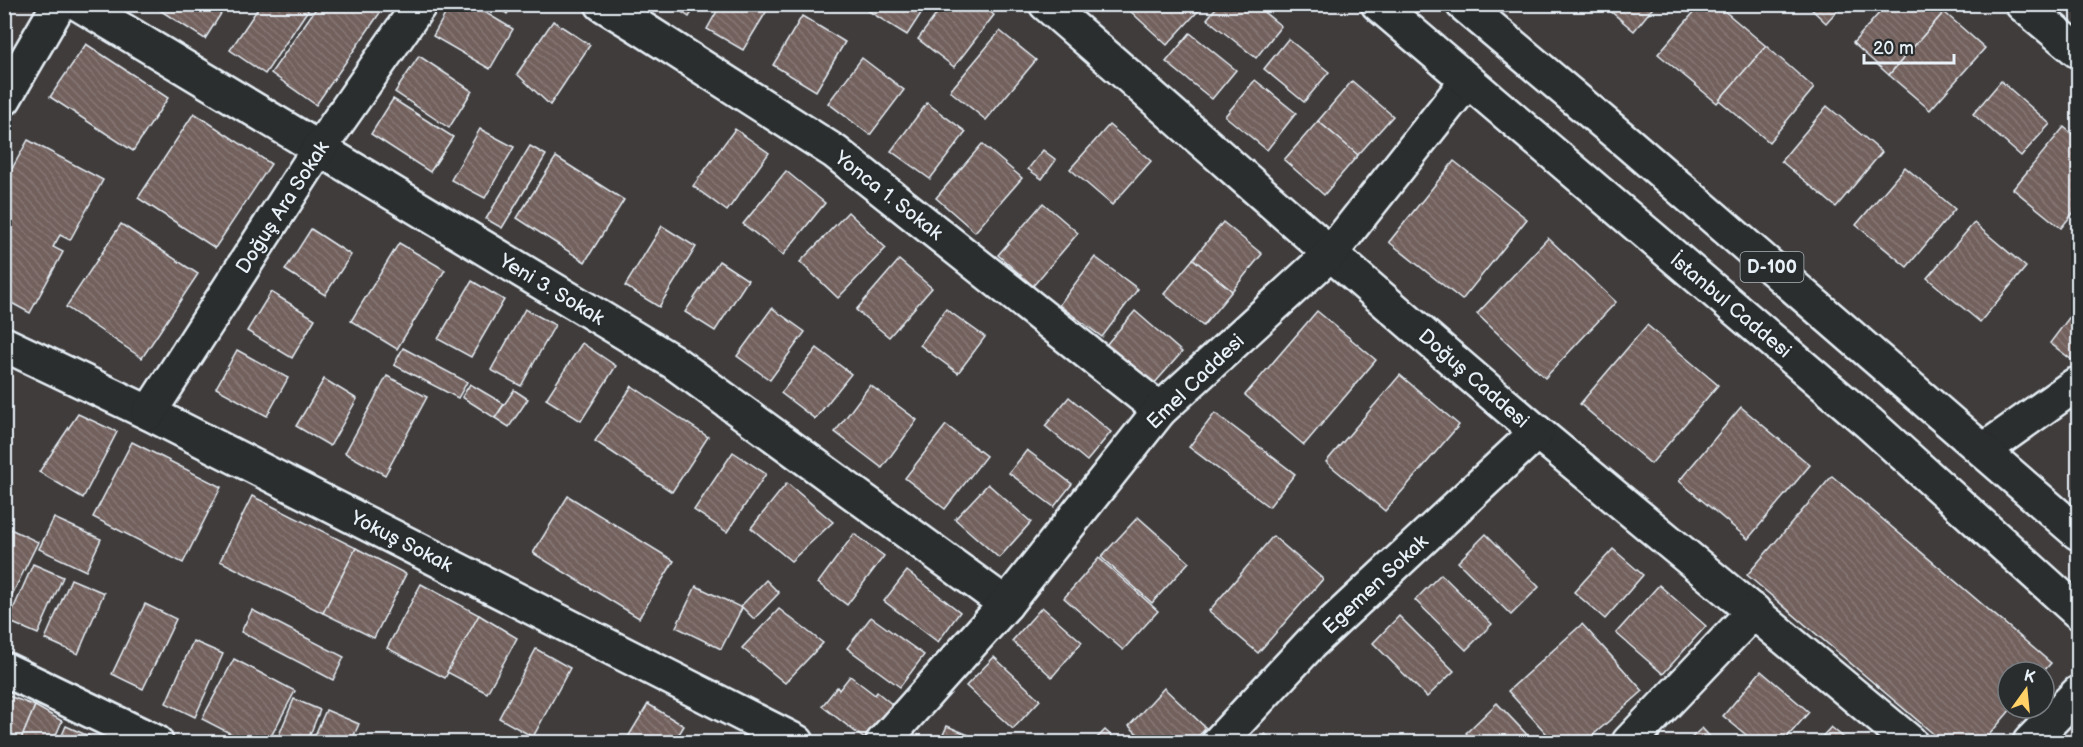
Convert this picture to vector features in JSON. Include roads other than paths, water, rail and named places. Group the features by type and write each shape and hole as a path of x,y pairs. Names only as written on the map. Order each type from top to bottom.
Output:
{"main road":[{"path":"4,99 59,4"},
{"name":"Yeni 3. Sokak","path":"79,4 672,362 1006,603"},
{"name":"Doğuş Ara Sokak","path":"148,413 319,149 420,4"},
{"name":"Yonca 1. Sokak","path":"602,4 835,152 1160,410"},
{"name":"Doğuş Caddesi","path":"1046,4 1330,254 1537,432 1910,742"},
{"name":"İstanbul Caddesi","path":"1378,4 1869,423 2079,612"},
{"name":"D-100","path":"1463,4 1638,151 2079,533"},
{"path":"2022,4 2079,51"},
{"name":"Emel Caddesi","path":"883,742 1006,603 1160,410 1330,254 1467,81"},
{"name":"Yokuş Sokak","path":"4,344 148,413 797,742"},
{"path":"1984,450 2075,385 2079,387"},
{"name":"Egemen Sokak","path":"1219,742 1311,643 1537,432"},
{"path":"1629,742 1754,611"},
{"path":"4,669 156,742"},
{"path":"2030,742 2079,693"}]}
